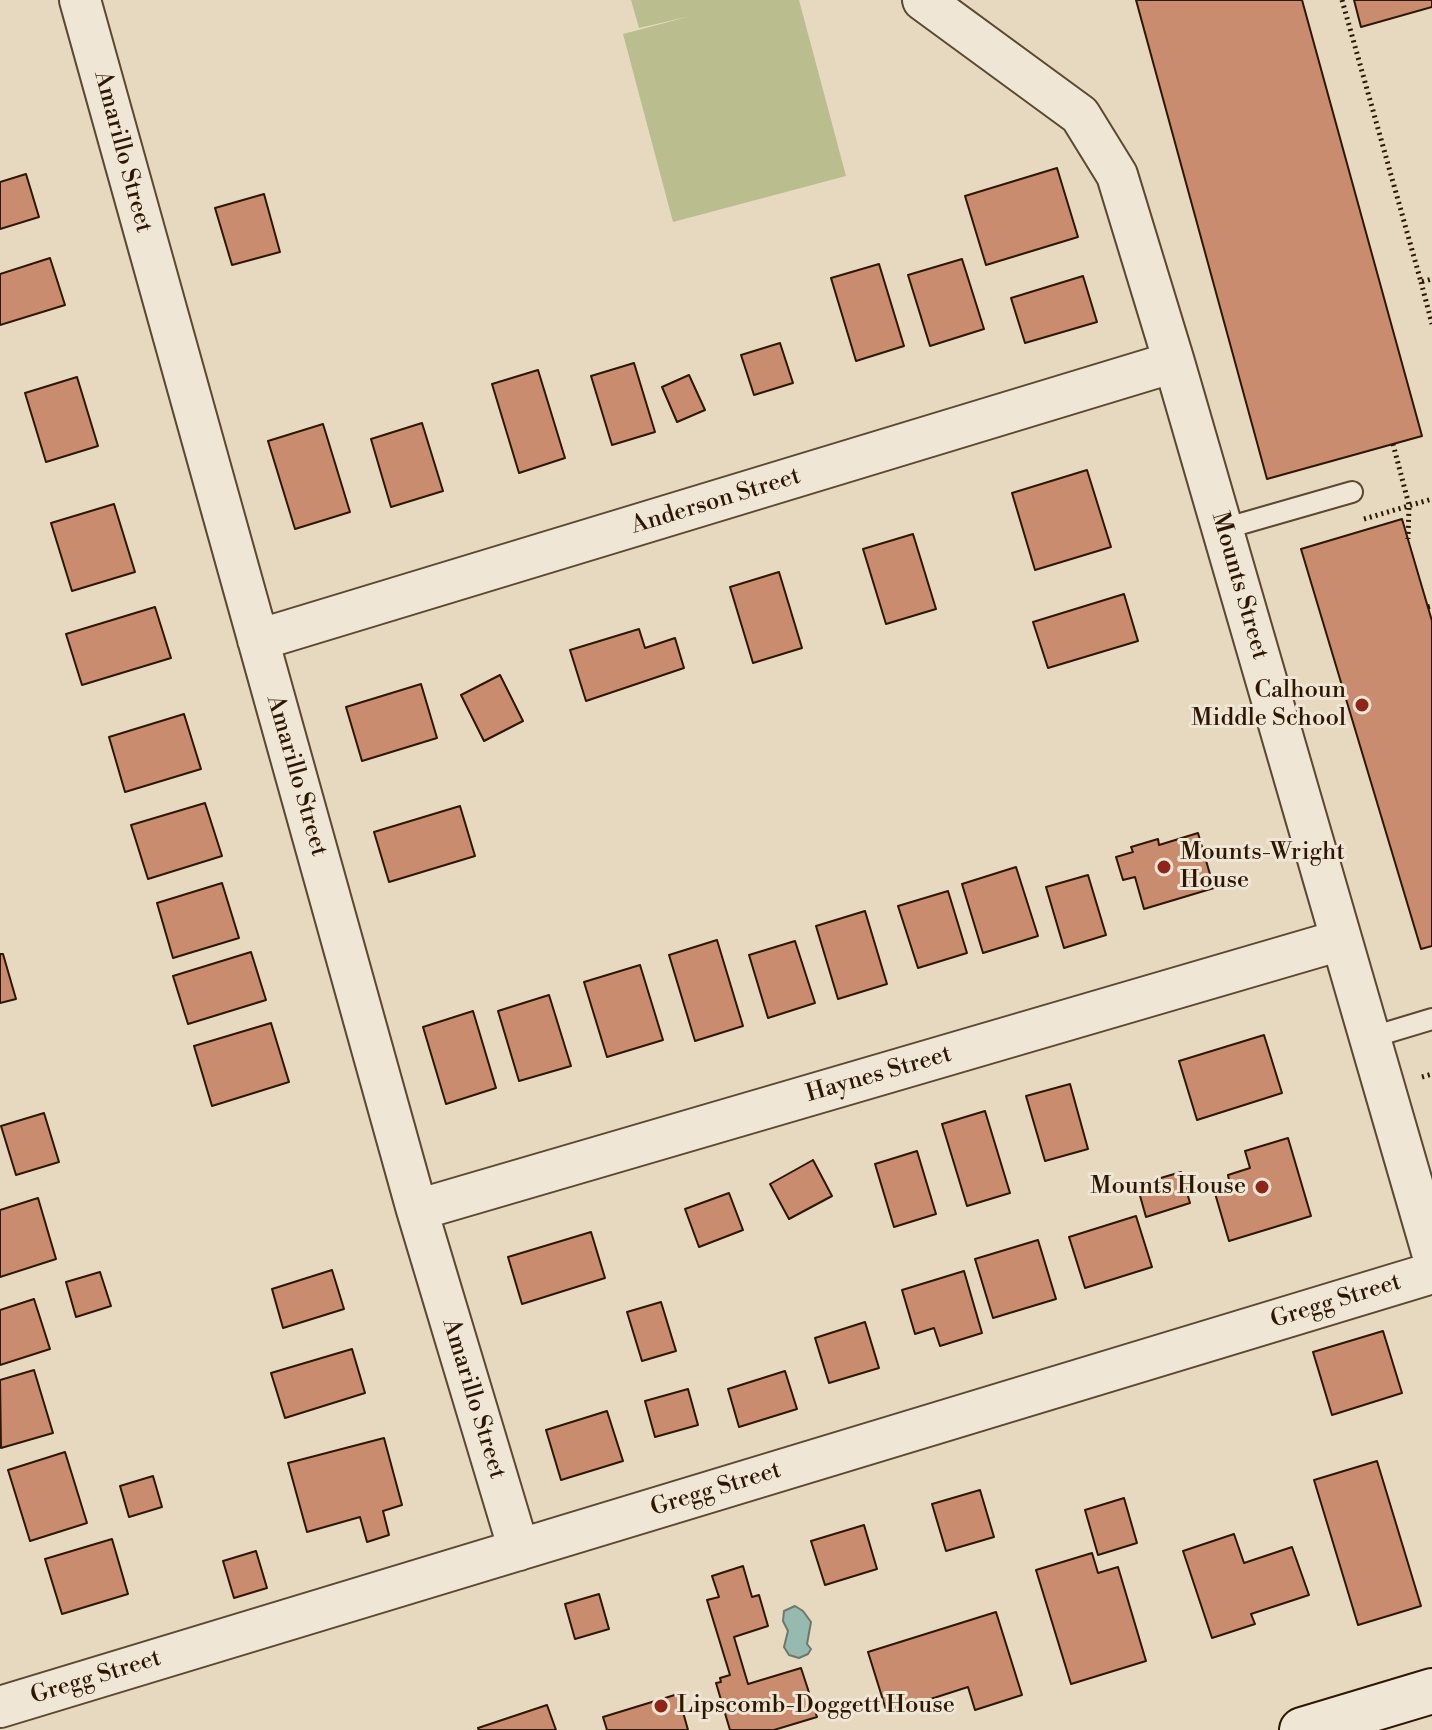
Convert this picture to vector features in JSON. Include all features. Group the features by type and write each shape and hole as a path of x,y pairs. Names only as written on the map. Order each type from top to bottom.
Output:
{"main road":[{"path":"1302,1730 1432,1691"}],"street":[{"name":"Amarillo Street","path":"80,0 417,1210 519,1550"},
{"name":"Mounts Street","path":"923,0 1080,115 1117,175 1432,1252"},
{"name":"Anderson Street","path":"258,640 1174,362"},
{"name":"Haynes Street","path":"417,1210 1341,940"},
{"name":"Gregg Street","path":"0,1707 1432,1273"}],"lane":[{"path":"1223,529 1352,492"},
{"path":"1369,1038 1432,1019"}],"path":[{"path":"1342,0 1432,324"},
{"path":"1421,282 1432,279"},
{"path":"1393,444 1409,505 1408,539"},
{"path":"1422,1077 1432,1074"}],"green space":[{"path":"631,0 799,0 846,176 673,222 623,34 691,16 639,28"}],"water":[{"path":"795,1606 811,1622 807,1644 811,1649 799,1658 789,1655 784,1647 788,1631 783,1621 784,1611"}],"building":[{"path":"1136,0 1302,0 1422,436 1267,479"},
{"path":"1354,0 1432,0 1432,7 1361,27"},
{"path":"1057,168 1078,237 986,265 965,196"},
{"path":"26,174 39,217 0,229 0,182"},
{"path":"264,194 280,252 232,265 215,208"},
{"path":"50,258 65,305 0,325 0,274"},
{"path":"962,259 984,329 930,346 908,275"},
{"path":"879,264 904,346 856,361 831,278"},
{"path":"1083,276 1097,322 1025,343 1011,298"},
{"path":"780,343 793,383 754,395 741,355"},
{"path":"634,363 655,432 612,445 591,376"},
{"path":"538,370 565,458 519,473 492,384"},
{"path":"689,375 705,410 677,422 662,387"},
{"path":"77,377 98,446 46,462 25,393"},
{"path":"422,423 443,491 391,507 371,439"},
{"path":"323,424 350,512 295,529 268,441"},
{"path":"1087,470 1111,547 1035,570 1012,493"},
{"path":"114,504 135,572 72,591 51,523"},
{"path":"1402,519 1432,621 1432,946 1421,949 1301,549"},
{"path":"913,534 936,609 886,624 863,549"},
{"path":"779,572 802,648 753,663 730,587"},
{"path":"1124,594 1138,641 1048,668 1033,622"},
{"path":"155,607 171,658 82,685 66,634"},
{"path":"639,629 645,648 675,638 684,668 586,701 570,650"},
{"path":"500,675 523,721 484,741 461,695"},
{"path":"421,684 437,738 362,761 346,707"},
{"path":"184,714 201,769 125,792 109,737"},
{"path":"205,803 222,856 148,879 131,825"},
{"path":"460,806 475,856 389,882 374,832"},
{"name":"Mounts-Wright House","path":"1198,833 1214,888 1144,909 1135,877 1123,880 1116,857 1133,852 1131,847 1158,839 1159,845"},
{"path":"1016,867 1038,936 983,953 962,884"},
{"path":"1088,875 1106,935 1064,948 1046,887"},
{"path":"222,883 239,938 173,958 157,903"},
{"path":"948,891 967,953 918,968 898,906"},
{"path":"865,911 887,984 838,999 816,926"},
{"path":"717,940 743,1026 695,1041 669,955"},
{"path":"795,941 815,1003 768,1018 749,955"},
{"path":"251,952 266,1000 188,1024 173,976"},
{"path":"0,954 3,954 16,999 0,1003"},
{"path":"640,965 663,1040 607,1057 584,982"},
{"path":"549,995 571,1066 519,1081 498,1011"},
{"path":"473,1011 496,1088 446,1104 423,1027"},
{"path":"271,1023 289,1082 212,1106 194,1046"},
{"path":"1264,1035 1282,1093 1197,1120 1179,1061"},
{"path":"1070,1084 1088,1149 1045,1161 1026,1096"},
{"path":"985,1111 1010,1193 967,1206 942,1124"},
{"path":"44,1113 59,1162 16,1175 1,1126"},
{"name":"Mounts House","path":"1288,1138 1311,1216 1229,1241 1214,1190 1230,1185 1228,1175 1250,1168 1245,1151"},
{"path":"917,1151 936,1214 894,1227 875,1164"},
{"path":"813,1160 832,1196 789,1219 770,1184"},
{"path":"1181,1172 1190,1203 1146,1217 1137,1185"},
{"path":"729,1193 743,1230 699,1247 685,1209"},
{"path":"38,1198 56,1259 0,1277 0,1210"},
{"path":"1136,1216 1152,1267 1085,1288 1069,1237"},
{"path":"591,1232 605,1278 522,1304 508,1257"},
{"path":"1038,1240 1056,1299 993,1318 975,1259"},
{"path":"332,1270 344,1309 283,1328 272,1289"},
{"path":"964,1271 982,1333 940,1346 934,1328 915,1334 902,1290"},
{"path":"100,1272 111,1306 76,1317 66,1282"},
{"path":"34,1299 50,1349 0,1365 0,1310"},
{"path":"661,1302 676,1351 642,1361 627,1312"},
{"path":"865,1322 879,1368 829,1383 815,1338"},
{"path":"1383,1331 1402,1393 1332,1415 1313,1352"},
{"path":"352,1349 365,1393 285,1418 271,1373"},
{"path":"34,1370 53,1433 1,1448 0,1380"},
{"path":"785,1371 797,1409 739,1427 728,1389"},
{"path":"688,1389 698,1425 655,1437 645,1401"},
{"path":"607,1411 623,1461 561,1480 546,1430"},
{"path":"384,1438 402,1505 383,1511 389,1535 367,1542 360,1517 307,1532 288,1463"},
{"path":"65,1452 87,1523 30,1541 8,1470"},
{"path":"1377,1461 1421,1606 1358,1625 1314,1480"},
{"path":"153,1476 162,1507 129,1517 120,1486"},
{"path":"980,1490 994,1537 946,1551 932,1504"},
{"path":"1124,1498 1137,1543 1098,1555 1085,1510"},
{"path":"864,1525 877,1569 825,1585 811,1541"},
{"path":"1234,1534 1244,1563 1292,1547 1309,1595 1251,1614 1255,1624 1212,1638 1183,1551"},
{"path":"112,1539 128,1594 62,1614 45,1559"},
{"path":"256,1551 267,1588 234,1598 223,1561"},
{"path":"1092,1553 1098,1573 1118,1567 1146,1661 1071,1684 1036,1570"},
{"path":"743,1566 752,1597 759,1595 768,1626 734,1637 748,1684 801,1668 817,1717 774,1730 730,1730 716,1683 730,1675 707,1600 719,1597 712,1576"},
{"path":"599,1594 609,1629 575,1639 565,1604"},
{"path":"996,1612 1022,1695 975,1710 968,1687 887,1713 868,1652"},
{"name":"Lipscomb-Doggett House","path":"678,1694 688,1730 607,1730 603,1717"},
{"path":"547,1705 556,1730 478,1728"}],"place":[{"name":"Calhoun Middle School","path":"1362,705"},
{"name":"Mounts-Wright House","path":"1164,867"},
{"name":"Mounts House","path":"1262,1187"},
{"name":"Lipscomb-Doggett House","path":"661,1706"}]}
